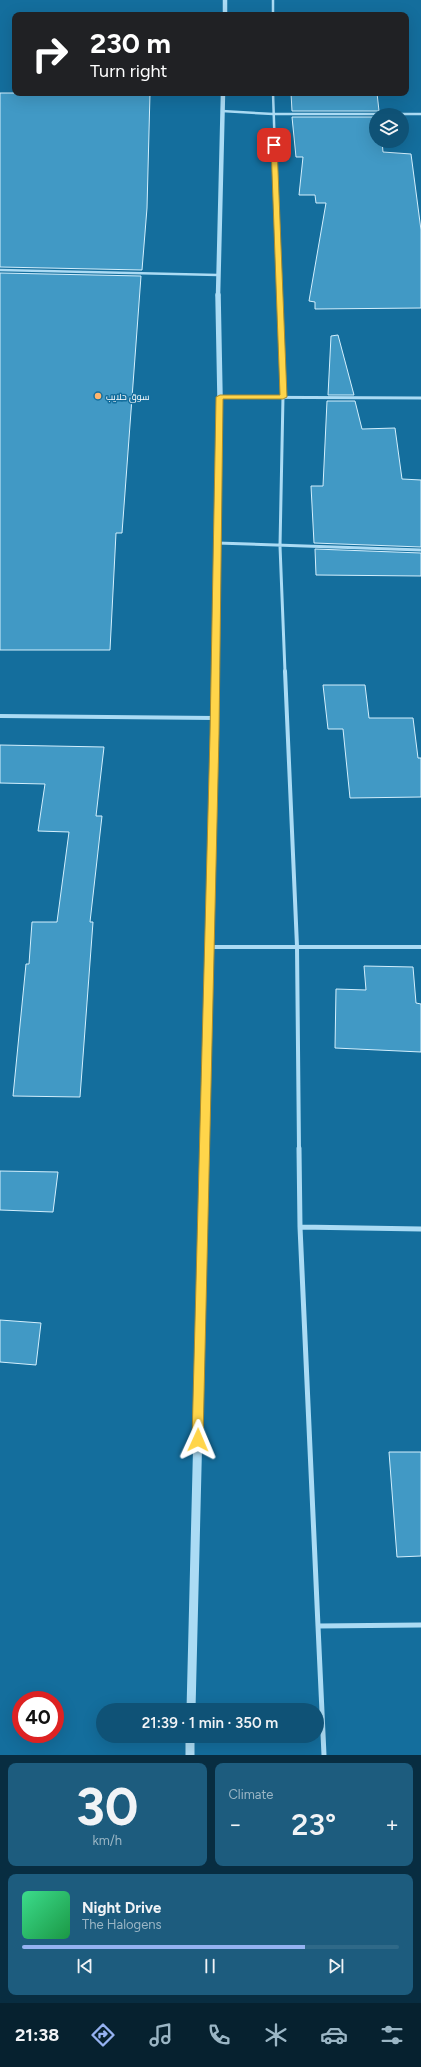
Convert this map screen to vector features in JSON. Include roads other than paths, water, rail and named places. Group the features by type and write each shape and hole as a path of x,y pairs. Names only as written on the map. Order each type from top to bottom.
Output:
{"street":[{"path":"225,0 225,12"},
{"path":"272,0 273,12"},
{"path":"191,1703 215,718 220,397 218,275 223,96"},
{"path":"273,96 283,397 280,546 297,946 300,1227 324,1755"},
{"path":"222,111 273,114 421,114"},
{"path":"0,270 218,275"},
{"path":"220,397 421,398"},
{"path":"217,543 421,550"},
{"path":"0,716 215,718"},
{"path":"209,947 421,947"},
{"path":"300,1227 421,1229"},
{"path":"318,1626 421,1625"},
{"path":"190,1743 190,1755"}],"place":[{"name":"سوق حلايب","path":"98,396"}]}
